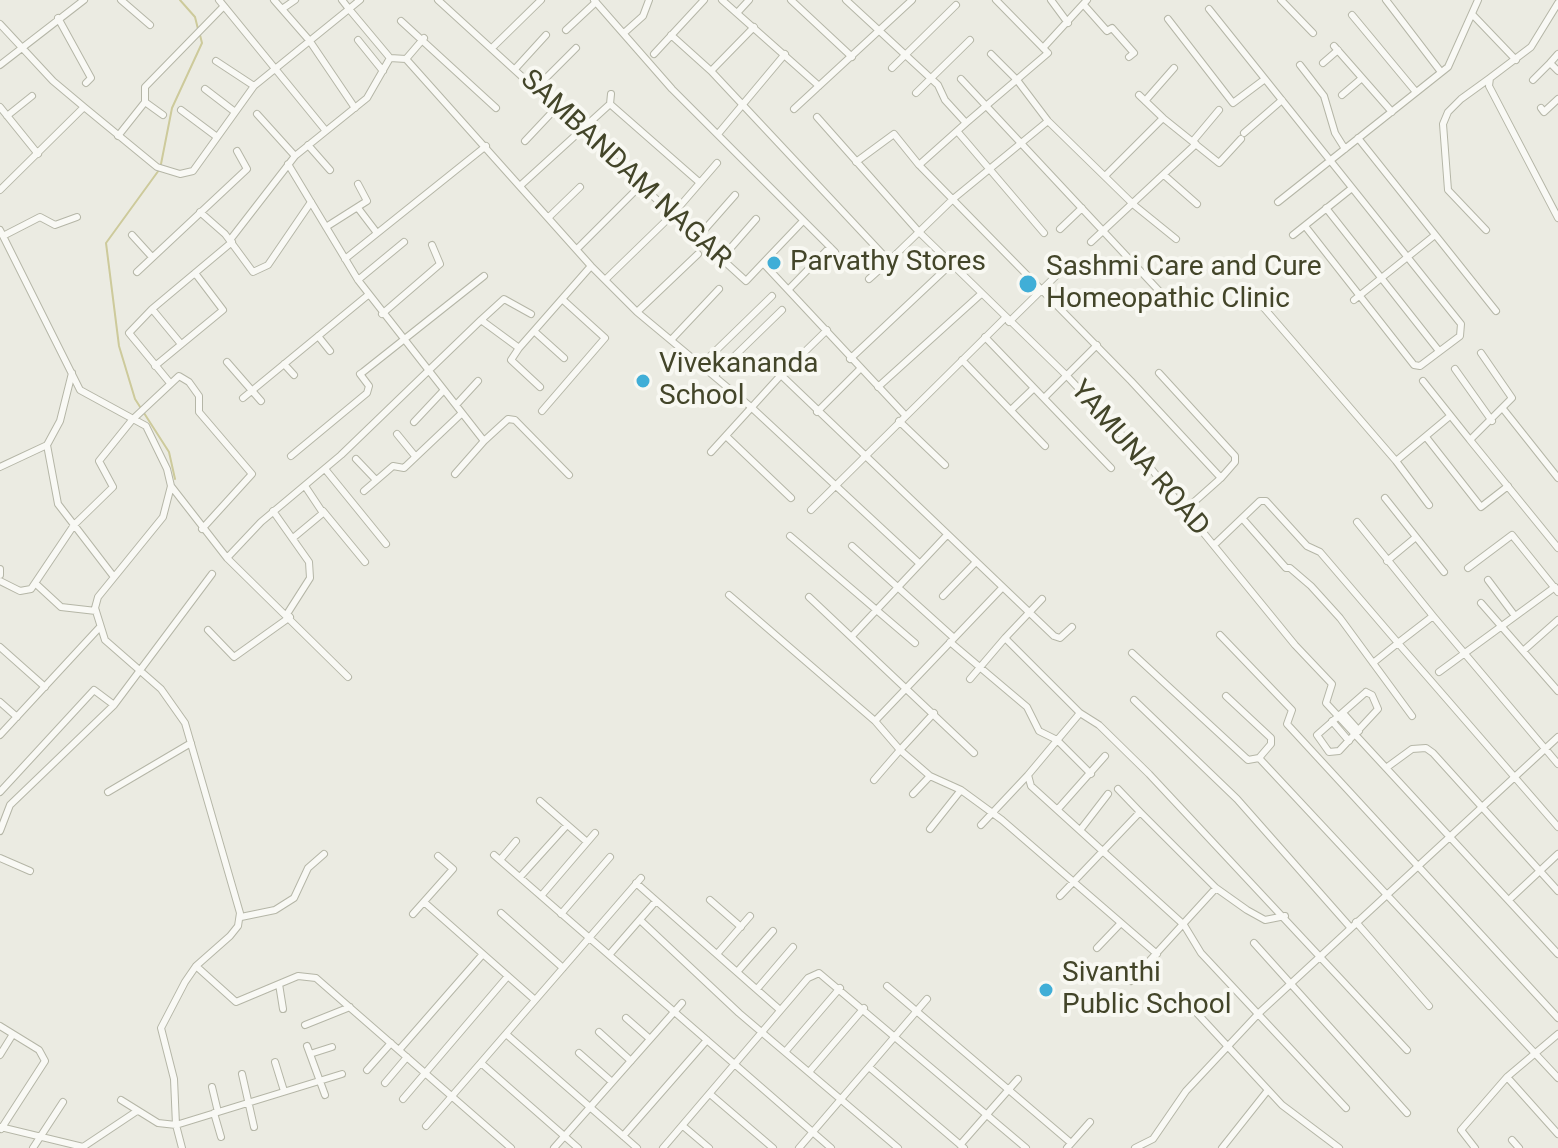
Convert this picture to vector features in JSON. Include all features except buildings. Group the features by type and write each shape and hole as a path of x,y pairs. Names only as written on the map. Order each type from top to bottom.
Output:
{"street":[{"path":"0,65 84,0"},
{"path":"121,0 150,25"},
{"path":"274,0 309,40 355,108"},
{"path":"282,9 295,0"},
{"path":"342,0 390,58 406,59 591,266 637,312 751,407 919,563"},
{"path":"0,24 84,107 160,169 172,174 193,171 254,86 360,0"},
{"name":"SAMBANDAM NAGAR","path":"438,0 746,281 763,263 905,415"},
{"path":"493,47 541,0"},
{"path":"624,33 643,16 649,0"},
{"path":"654,54 704,0"},
{"path":"722,0 819,86"},
{"path":"737,13 749,0"},
{"path":"791,0 852,57"},
{"path":"846,0 930,77 966,123"},
{"path":"855,8 863,0"},
{"path":"794,109 912,0"},
{"path":"919,165 1048,53 996,0"},
{"path":"1051,0 1068,23"},
{"path":"1281,0 1313,33"},
{"path":"1386,0 1441,72"},
{"path":"1278,202 1441,72 1456,55 1478,0"},
{"path":"566,30 595,1 718,134 833,249 789,289"},
{"path":"118,136 145,102 145,87 221,3 326,131"},
{"path":"1043,48 1086,3 1107,31 1112,28 1134,53 1129,57"},
{"path":"1486,230 1448,190 1442,139 1448,112 1516,60 1546,28 1558,3"},
{"path":"892,68 956,5"},
{"path":"1209,9 1462,328 1460,336 1420,366 1414,365 1356,298 1305,226"},
{"path":"1472,14 1516,60"},
{"path":"1352,15 1416,92"},
{"path":"58,18 91,78 86,83"},
{"path":"1168,19 1233,103 1265,79"},
{"path":"401,21 424,38 496,108"},
{"path":"711,71 754,27"},
{"path":"515,69 546,35"},
{"path":"671,35 711,71 889,261"},
{"path":"406,59 424,38"},
{"path":"358,40 383,71"},
{"path":"916,93 970,40"},
{"path":"536,88 576,48"},
{"path":"1323,63 1336,48 1392,112"},
{"path":"718,134 785,54"},
{"path":"991,54 1017,80 1048,121 1134,205 1176,239"},
{"path":"1533,80 1558,54"},
{"path":"170,383 129,336 135,324 231,241 295,156 367,98 390,58"},
{"path":"216,61 254,86"},
{"path":"1550,63 1558,71"},
{"path":"1300,65 1324,96 1335,133 1345,149"},
{"path":"1174,68 1142,98 1221,164 1242,136 1282,100"},
{"path":"1342,95 1362,78"},
{"path":"1490,78 1489,86 1554,217 1558,218"},
{"path":"961,79 1161,293"},
{"path":"205,89 235,112"},
{"path":"521,185 610,104 611,94"},
{"path":"7,116 32,96"},
{"path":"1541,108 1544,112 1558,99"},
{"path":"145,102 163,115"},
{"path":"610,104 699,182"},
{"path":"0,107 38,154"},
{"path":"0,190 84,107"},
{"path":"525,141 557,107"},
{"path":"181,110 217,137"},
{"path":"1091,242 1164,175 1219,110"},
{"path":"257,114 295,156"},
{"name":"YAMUNA ROAD","path":"817,117 919,232 1067,376 1185,510 1295,645 1332,684 1326,703 1338,717"},
{"path":"1106,175 1163,118"},
{"path":"869,279 953,199 1048,121"},
{"path":"957,131 1044,233"},
{"path":"856,162 892,134 1221,478"},
{"path":"1358,138 1496,311"},
{"path":"308,145 330,170"},
{"path":"345,259 486,146"},
{"path":"137,272 247,169 237,151"},
{"path":"605,280 673,214 717,163"},
{"path":"288,164 368,295 484,441"},
{"path":"1164,175 1197,204"},
{"path":"326,227 358,208 367,198 358,184"},
{"path":"577,249 641,185"},
{"path":"549,217 580,187"},
{"path":"1293,235 1352,188"},
{"path":"698,237 735,195"},
{"path":"200,212 231,241 253,272 268,265 311,202"},
{"path":"358,208 377,233"},
{"path":"1060,229 1082,208"},
{"path":"1326,208 1439,351"},
{"path":"77,217 55,225 40,217 1,233 80,390 145,424 152,433 171,486 202,529 227,558 348,677"},
{"path":"721,259 756,219"},
{"path":"763,263 803,221"},
{"path":"132,235 152,257"},
{"path":"1356,298 1435,235"},
{"path":"358,280 404,242"},
{"path":"382,314 440,264 432,245"},
{"path":"637,312 698,254"},
{"path":"850,359 951,264"},
{"path":"811,510 985,337 1067,265"},
{"path":"540,387 511,360 591,266"},
{"path":"155,366 223,308 195,273"},
{"path":"291,456 367,393 369,386 358,371 484,276"},
{"path":"671,340 719,289"},
{"path":"878,387 981,294"},
{"path":"243,398 368,295"},
{"path":"701,365 772,296"},
{"path":"227,558 273,511 325,469 504,299 531,314"},
{"path":"542,411 605,338 562,299"},
{"path":"1264,308 1396,461 1429,505"},
{"path":"152,309 181,344"},
{"path":"714,376 782,310"},
{"path":"481,320 519,348"},
{"path":"711,452 827,330"},
{"path":"534,331 564,358"},
{"path":"318,336 330,351"},
{"path":"985,337 1111,468"},
{"path":"1044,398 1097,345"},
{"path":"1470,440 1504,410 1512,398 1511,392 1481,353"},
{"path":"962,360 1045,446"},
{"path":"227,362 261,401"},
{"path":"284,364 294,375"},
{"path":"817,412 860,369"},
{"path":"1455,369 1492,421"},
{"path":"0,467 47,445 60,421 73,371"},
{"path":"1159,373 1235,456 1235,462 1221,478 1185,510"},
{"path":"781,375 1028,614 1060,638 1072,627"},
{"path":"0,569 0,578 20,591 31,589 74,525 113,487 99,461 135,418 179,376 189,382 199,396 199,412 252,474 202,529"},
{"path":"456,405 478,381"},
{"path":"1423,381 1558,548"},
{"path":"1011,410 1034,388"},
{"path":"414,422 444,390"},
{"path":"1504,410 1558,478"},
{"path":"364,491 393,466 404,468 462,413"},
{"path":"1396,461 1450,416"},
{"path":"455,474 508,419 515,420 569,475"},
{"path":"899,421 945,465"},
{"path":"397,434 415,456"},
{"path":"726,436 791,498"},
{"path":"1426,437 1481,507 1508,486"},
{"path":"47,445 58,504 114,577"},
{"path":"356,459 376,480"},
{"path":"325,469 386,544"},
{"path":"171,486 163,517 98,597 96,611 99,628 118,654 161,689 179,711 241,917 230,936 196,966 161,1028 174,1079 176,1125 182,1148"},
{"path":"305,486 365,562"},
{"path":"1385,498 1444,572"},
{"path":"1214,545 1260,501 1266,501 1307,546 1320,552 1558,827"},
{"path":"208,630 234,657 289,616 310,578 309,562 273,511"},
{"path":"293,538 320,517 323,511"},
{"path":"1242,518 1286,568 1311,586 1340,618 1412,716"},
{"path":"1357,522 1558,764"},
{"path":"1439,672 1556,590 1512,535 1468,568"},
{"path":"790,536 915,643"},
{"path":"853,635 946,536"},
{"path":"1387,561 1416,537"},
{"path":"852,546 979,668 1027,707 1039,731 1057,740 1091,774"},
{"path":"943,596 975,563"},
{"path":"0,831 2,818 10,805 114,705 212,574"},
{"path":"1488,580 1515,616"},
{"path":"35,583 61,607 96,611"},
{"path":"875,721 1001,589"},
{"path":"729,595 875,721 900,750 930,776 961,790 992,812 1119,925 1157,954"},
{"path":"809,597 853,635 974,753"},
{"path":"970,679 1042,599"},
{"path":"1481,603 1558,691"},
{"path":"1373,663 1433,616"},
{"path":"1523,651 1558,620"},
{"path":"0,735 99,628"},
{"path":"1220,635 1292,710 1287,724 1558,1018"},
{"path":"1005,638 1080,713 1099,725 1149,774 1321,954 1407,1050"},
{"path":"0,647 45,687"},
{"path":"1132,653 1248,760 1259,758 1271,744 1271,738 1226,696"},
{"path":"1551,683 1558,677"},
{"path":"0,792 94,690 114,705"},
{"path":"1362,694 1372,695 1378,709 1334,753 1318,739 1320,731 1338,717 1362,694"},
{"path":"1134,700 1237,799 1429,1006"},
{"path":"0,702 17,717"},
{"path":"874,780 934,713"},
{"path":"981,825 1080,713"},
{"path":"1338,717 1558,954"},
{"path":"1138,1147 1153,1139 1186,1091 1259,1013 1448,835 1558,737"},
{"path":"108,792 191,743"},
{"path":"1386,768 1412,749 1426,748 1483,805 1558,891"},
{"path":"1058,809 1105,756"},
{"path":"1259,758 1384,896 1558,1078"},
{"path":"1028,775 1031,786 1184,925 1201,953 1346,1108"},
{"path":"913,794 930,776"},
{"path":"1118,789 1216,888 1260,919 1285,916"},
{"path":"930,829 961,790"},
{"path":"1081,829 1108,794"},
{"path":"540,801 587,842"},
{"path":"1060,896 1140,812"},
{"path":"520,877 567,825"},
{"path":"541,896 595,833"},
{"path":"516,841 497,858 831,1148"},
{"path":"241,917 275,910 294,898 308,868 324,854"},
{"path":"1512,897 1558,854"},
{"path":"413,914 453,869 438,856"},
{"path":"561,914 610,857"},
{"path":"0,858 30,871"},
{"path":"426,1126 638,881 656,901 780,1010"},
{"path":"1131,981 1216,888"},
{"path":"710,900 741,927"},
{"path":"609,955 656,901"},
{"path":"424,902 535,1000"},
{"path":"501,913 563,968"},
{"path":"717,954 750,916"},
{"path":"640,920 762,1033 898,1148"},
{"path":"1097,948 1119,925"},
{"path":"737,972 773,931"},
{"path":"1254,943 1292,981 1407,1113"},
{"path":"757,989 793,947"},
{"path":"399,1050 483,954"},
{"path":"196,966 233,1001 310,975 511,1148"},
{"path":"663,1148 814,973 823,974 840,988 1026,1148"},
{"path":"403,1099 508,976"},
{"path":"279,984 283,1009"},
{"path":"887,986 1069,1146 1090,1122"},
{"path":"785,1052 840,988"},
{"path":"1182,997 1268,1090 1304,1124 1336,1147"},
{"path":"799,1148 927,999"},
{"path":"554,1148 682,1003"},
{"path":"305,1025 350,1007"},
{"path":"809,1072 864,1008"},
{"path":"626,1018 650,1039"},
{"path":"0,1026 39,1050 45,1061 1,1129 86,1147 137,1111"},
{"path":"599,1032 631,1061"},
{"path":"0,1055 13,1034"},
{"path":"506,1034 637,1148"},
{"path":"1475,1148 1461,1130 1507,1077 1558,1034"},
{"path":"623,1136 707,1040"},
{"path":"367,1070 391,1043"},
{"path":"325,1095 308,1050 332,1047"},
{"path":"579,1053 612,1082"},
{"path":"385,1083 407,1057"},
{"path":"275,1062 284,1091"},
{"path":"481,1063 578,1148"},
{"path":"869,1067 961,1147 1018,1079"},
{"path":"242,1074 254,1127"},
{"path":"121,1100 158,1123 176,1125 342,1074"},
{"path":"1507,1077 1558,1134"},
{"path":"212,1087 221,1137"},
{"path":"1222,1148 1268,1090"},
{"path":"710,1094 773,1148"},
{"path":"33,1148 63,1102"},
{"path":"683,1126 709,1148"},
{"path":"1512,1140 1519,1148"}],"waterway":[{"path":"180,0 195,17 198,29"},
{"path":"161,164 172,108 202,43 200,35"},
{"path":"159,170 106,243 119,346 135,399 169,452 175,479"}],"place":[{"name":"Parvathy Stores","path":"774,263"},
{"name":"Sashmi Care and Cure Homeopathic Clinic","path":"1028,284"},
{"name":"Vivekananda School","path":"643,381"},
{"name":"Sivanthi Public School","path":"1046,990"}]}
